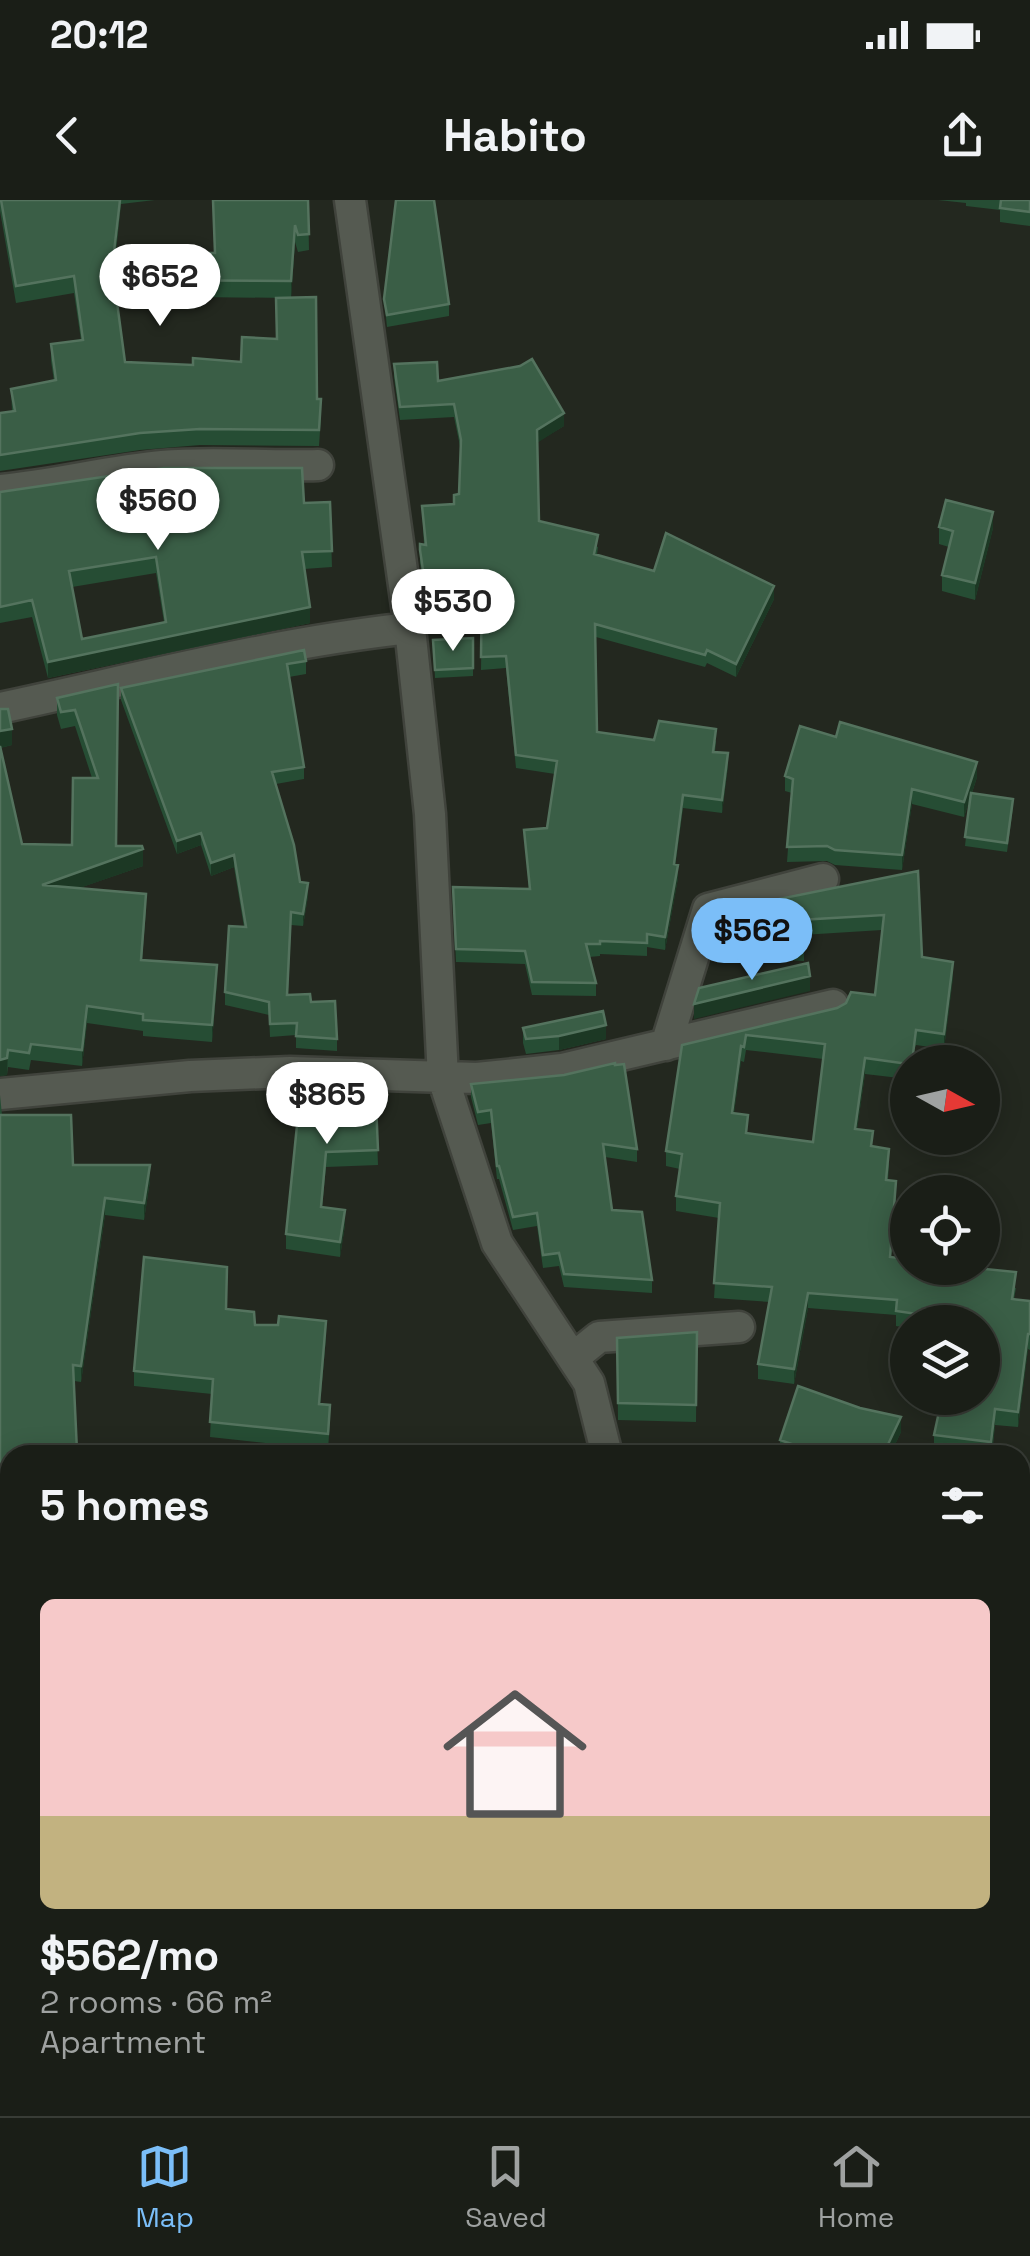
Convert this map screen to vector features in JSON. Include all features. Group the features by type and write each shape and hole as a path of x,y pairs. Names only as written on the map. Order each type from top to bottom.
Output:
{"street":[{"path":"350,200 410,628 430,814 444,1078 497,1243 588,1383 604,1445"},
{"path":"0,490 214,461 318,465"},
{"path":"0,708 344,636 410,628"},
{"path":"666,1044 708,909 823,879"},
{"path":"0,1094 190,1076 290,1072 477,1078 562,1069 833,1006"},
{"path":"573,1358 599,1337 739,1327"}],"building":[{"path":"1,200 120,200 114,252 215,253 213,200 308,200 309,234 298,235 295,225 291,281 114,280 125,362 193,365 193,358 241,362 242,337 277,339 276,298 316,297 319,430 140,433 0,455 0,413 15,411 11,389 56,380 51,344 83,340 74,276 16,286"},
{"path":"396,200 434,200 449,304 387,315 384,299"},
{"path":"1001,200 1030,200 1030,212 1000,208"},
{"path":"532,359 564,413 537,430 539,521 598,535 594,554 654,571 666,533 774,586 736,664 707,650 705,655 595,624 597,732 654,740 659,721 716,729 713,752 728,753 722,800 683,795 674,864 678,865 665,937 647,934 647,943 586,944 596,983 532,982 525,951 456,949 453,887 530,889 524,830 547,828 557,761 516,755 506,656 481,657 482,577 424,577 420,550 420,544 426,545 422,506 454,504 454,495 459,494 461,440 454,404 400,407 394,364 437,362 438,381 520,366"},
{"path":"164,468 302,468 304,503 330,502 332,551 302,552 310,607 48,662 32,600 0,607 0,492","holes":["156,557 166,622 82,639 69,571"]},
{"path":"946,500 993,512 975,583 942,575 953,531 939,527"},
{"path":"473,638 473,668 435,670 433,640"},
{"path":"304,650 306,661 287,664 304,767 272,772 294,845 300,882 308,883 303,914 291,912 287,995 310,994 311,1002 335,1001 337,1039 296,1036 297,1023 270,1024 269,1002 225,992 229,926 246,927 234,855 211,863 201,833 177,841 121,688"},
{"path":"118,684 116,846 143,849 42,885 146,894 141,960 217,965 212,1025 143,1020 143,1014 87,1006 82,1050 31,1044 29,1053 8,1050 7,1058 0,1060 0,746 22,844 72,845 73,778 98,778 75,710 61,712 57,698"},
{"path":"0,709 8,709 12,729 0,731"},
{"path":"840,722 977,762 964,802 912,789 902,855 835,850 827,846 787,847 793,779 785,776 800,726 836,737"},
{"path":"971,793 1013,799 1007,843 965,837"},
{"path":"918,871 922,957 953,962 944,1034 916,1030 914,1045 890,1045 890,1061 865,1058 855,1129 873,1131 871,1146 889,1149 886,1180 890,1180 890,1285 1000,1285 1000,1270 1016,1272 1012,1299 1030,1301 1030,1334 1018,1412 1000,1410 1000,1305 897,1305 897,1300 808,1293 794,1369 758,1364 772,1287 714,1283 720,1203 676,1196 682,1154 666,1151 682,1045 837,1008 846,1003 851,992 875,995 884,915 799,920 804,946 753,944 745,906","holes":["746,1035 825,1044 813,1142 746,1133 748,1115 732,1113"]},
{"path":"808,963 810,976 694,1004 699,988"},
{"path":"603,1011 606,1025 526,1039 523,1028"},
{"path":"624,1064 637,1149 603,1144 612,1210 642,1212 652,1280 564,1274 559,1253 543,1255 537,1213 513,1217 497,1166 491,1110 478,1112 471,1084 564,1075"},
{"path":"302,1076 375,1079 378,1150 326,1152 321,1207 345,1210 340,1242 286,1234"},
{"path":"0,1115 71,1115 73,1165 150,1165 144,1203 105,1198 81,1366 73,1365 77,1445 0,1445"},
{"path":"144,1257 227,1267 226,1309 254,1312 255,1325 278,1325 279,1316 326,1321 319,1404 330,1405 328,1434 210,1422 213,1379 134,1371"},
{"path":"697,1332 696,1405 618,1403 617,1338"},
{"path":"798,1386 860,1408 901,1417 888,1445 794,1445 780,1440"},
{"path":"938,1415 994,1415 991,1442 934,1435"}]}
